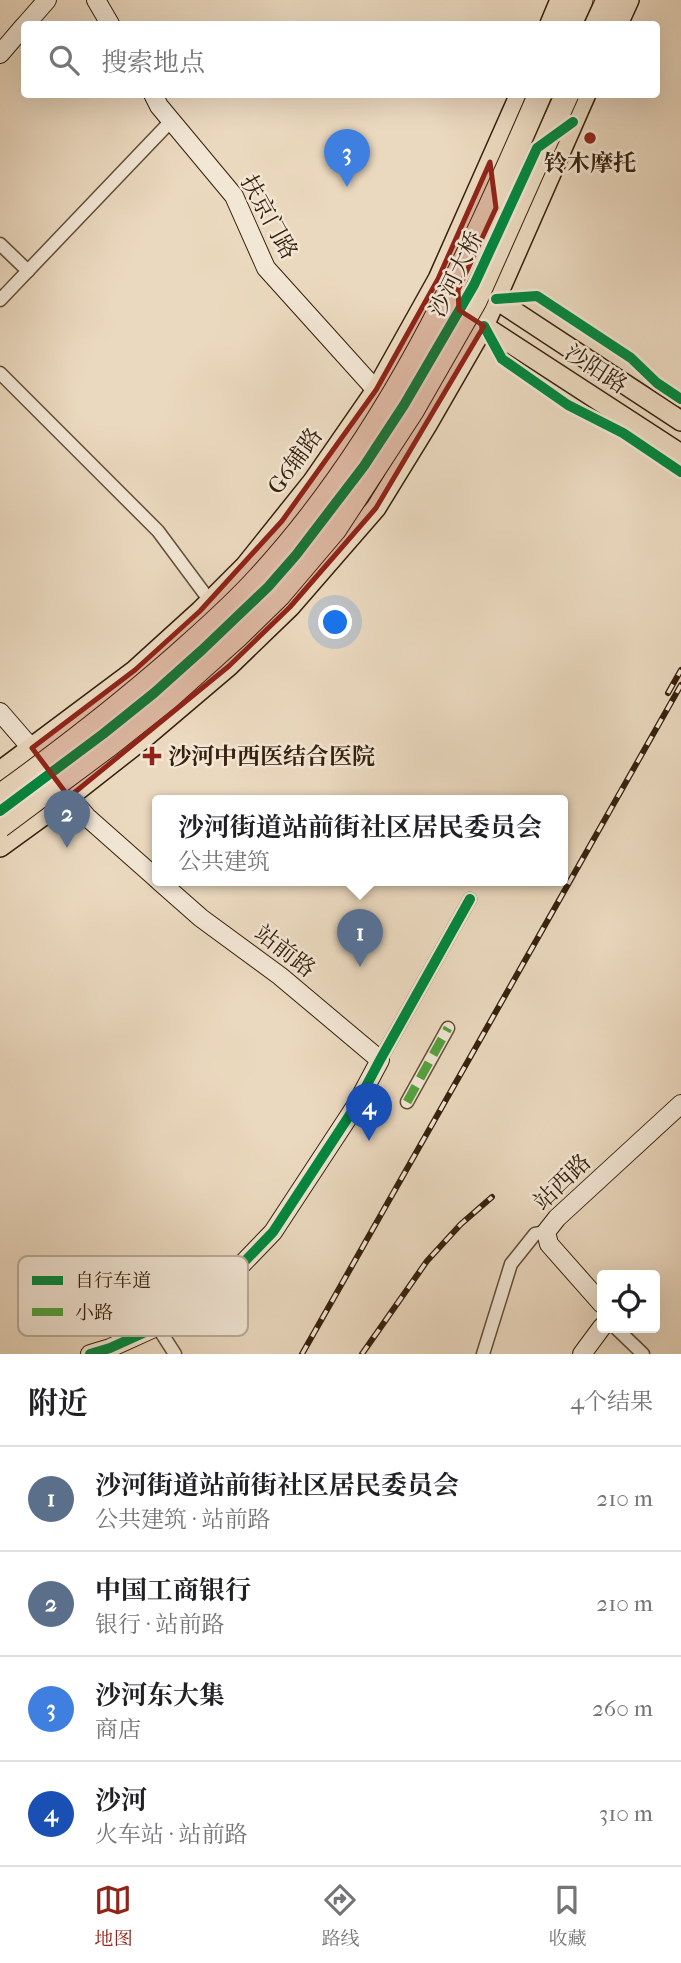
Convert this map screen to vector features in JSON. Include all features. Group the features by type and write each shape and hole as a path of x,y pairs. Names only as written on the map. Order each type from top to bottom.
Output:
{"highway":[{"path":"571,21 581,0"},
{"path":"598,21 608,0"},
{"name":"沙河大桥","path":"0,796 97,724 218,620 260,578 314,512 355,458 386,408 452,289 538,98"},
{"name":"沙河大桥","path":"0,825 168,698 279,595 335,528 412,411 475,301 565,98"}],"main road":[{"path":"551,21 560,0"},
{"path":"619,21 629,0"},
{"name":"G6辅路","path":"0,771 135,670 245,565 289,511 376,390 438,279 518,98"},
{"path":"0,847 144,739 229,666 290,607 376,508 484,326 584,98"},
{"name":"沙阳路","path":"466,288 496,299 681,421"},
{"name":"沙阳路","path":"484,326 681,454"}],"street":[{"path":"29,21 47,0"},
{"path":"96,0 108,21"},
{"path":"0,54 21,30"},
{"name":"扶京门路","path":"156,98 234,196 266,268 376,390"},
{"path":"0,811 154,693 277,576 316,530 364,466 404,405 459,310 496,208 542,108 541,98"},
{"path":"0,300 172,120"},
{"path":"466,288 537,148 573,122"},
{"path":"490,162 496,208"},
{"path":"0,244 28,271"},
{"path":"459,310 484,326"},
{"path":"0,373 159,531 210,601"},
{"name":"站前路","path":"0,712 87,817 152,875"},
{"name":"站前路","path":"165,886 201,918 280,976 380,1060"},
{"path":"248,1258 273,1232 355,1107 470,899"},
{"path":"407,1102 448,1028"},
{"name":"站西路","path":"597,1298 549,1244 546,1232 557,1217 681,1104"},
{"path":"482,1354 511,1265 535,1234 546,1232"},
{"path":"582,1354 598,1333"},
{"path":"621,1333 643,1354"},
{"path":"90,1354 136,1336"},
{"path":"163,1336 175,1354"}],"highlighted area":[{"path":"490,162 496,208 458,290 459,310 484,326 376,508 290,607 229,666 69,797 32,748 135,670 200,611 282,521 376,390 438,279"}],"railway":[{"path":"668,693 681,670"},
{"path":"568,884 681,685"},
{"path":"302,1354 567,886"},
{"path":"362,1354 427,1261 461,1224 492,1197"}],"marked path":[{"path":"407,1102 448,1028"}],"cycle path":[{"path":"0,811 154,693 268,587 296,555 364,466 404,405 474,285 537,148 573,122"},
{"path":"496,299 537,296 631,358 657,383 681,399"},
{"path":"484,326 502,359 568,405 623,433 681,472"},
{"path":"248,1258 273,1232 355,1107 470,899"},
{"path":"90,1354 137,1336"}],"place":[{"name":"铃木摩托","path":"590,138"},
{"name":"沙河东大集","path":"347,187"},
{"name":"沙河中西医结合医院","path":"152,756"},
{"name":"中国工商银行","path":"67,848"},
{"name":"沙河街道站前街社区居民委员会","path":"360,967"},
{"name":"沙河","path":"369,1141"}]}
